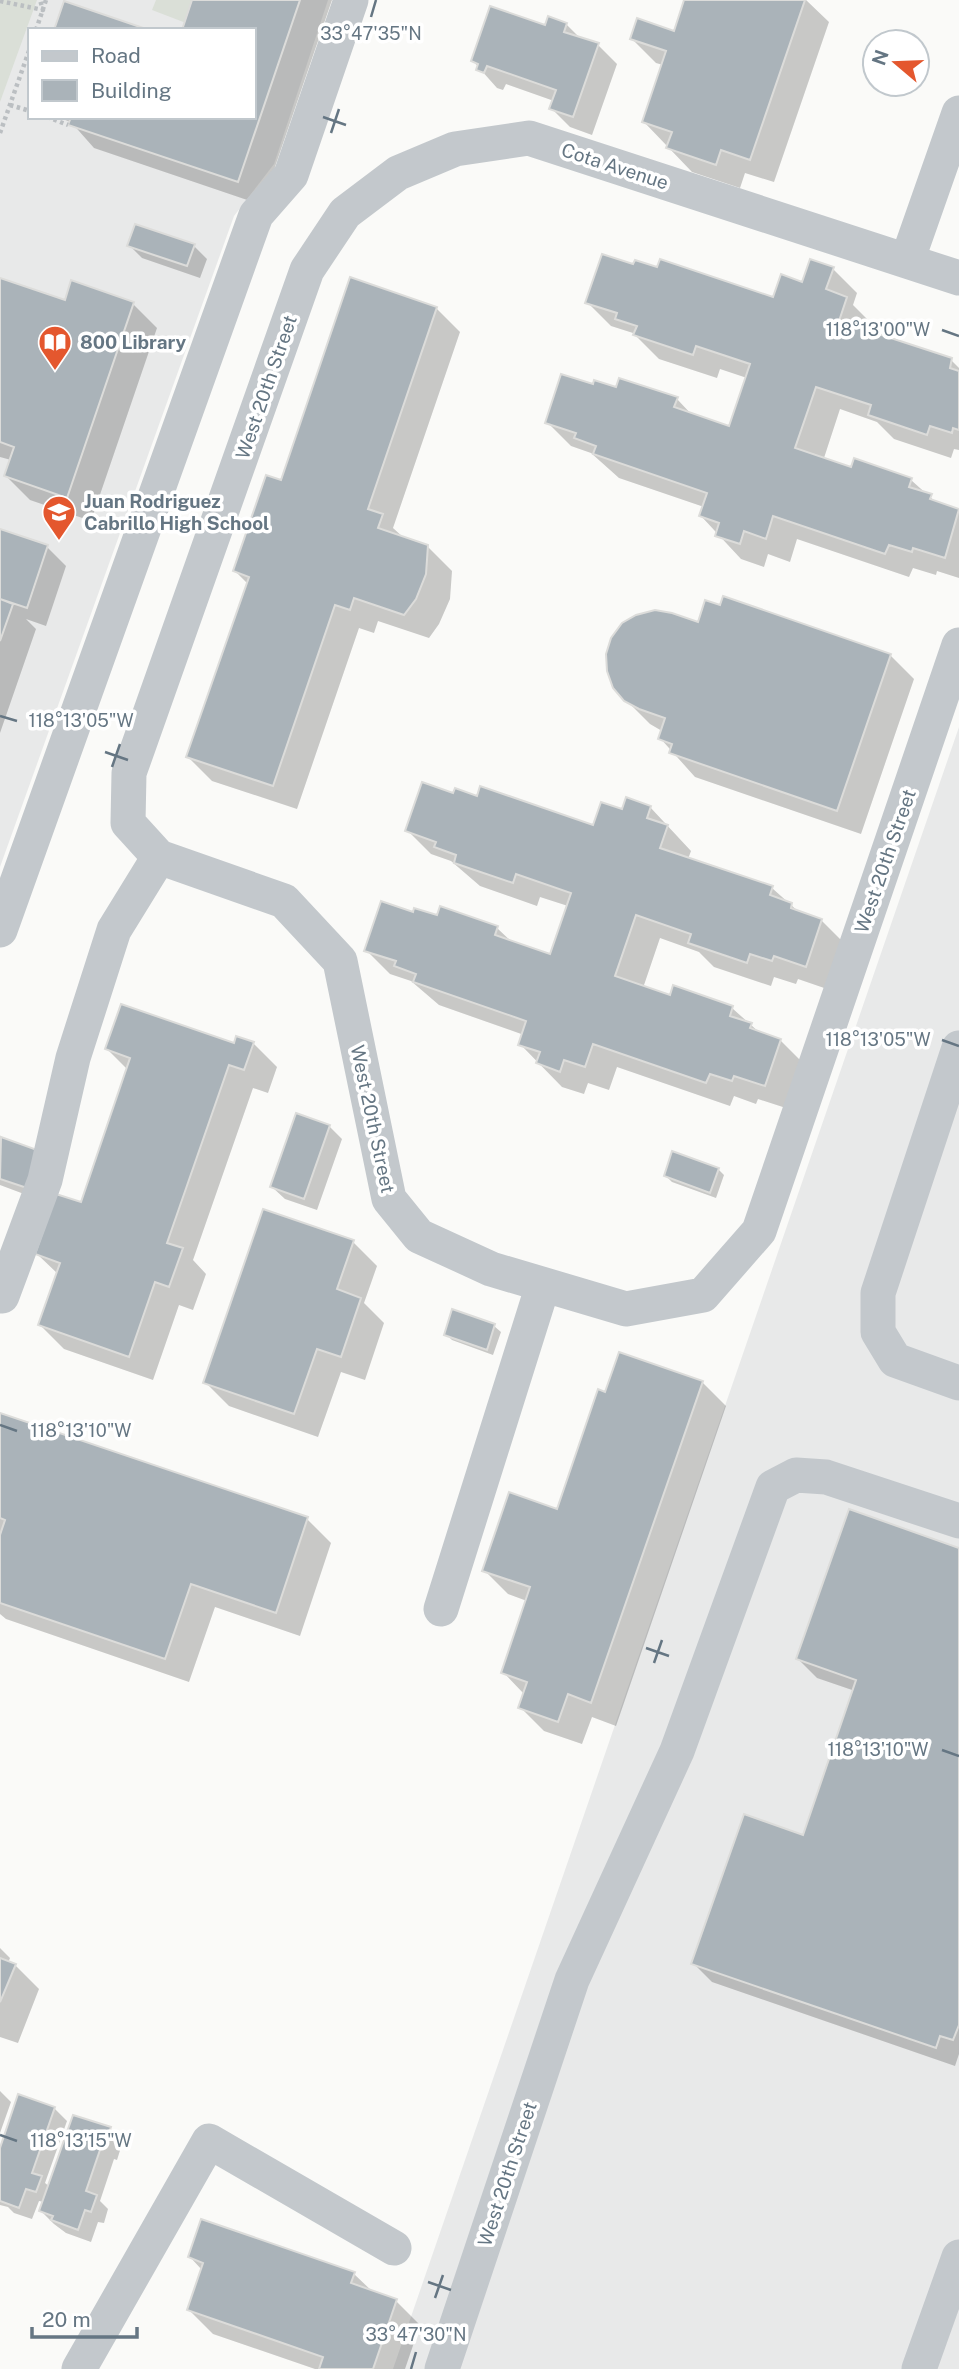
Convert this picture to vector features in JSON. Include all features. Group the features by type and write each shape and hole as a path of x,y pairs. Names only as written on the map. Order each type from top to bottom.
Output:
{"street":[{"path":"0,930 256,215 291,175 351,0"},
{"path":"907,261 959,113"},
{"name":"Cota Avenue","path":"307,270 345,213 398,173 455,149 529,138 959,278"},
{"name":"West 20th Street","path":"307,270 130,773 128,823 159,857 284,901 340,961 388,1199 419,1236 491,1269 626,1309 703,1294 759,1231 959,645"},
{"path":"2,1296 45,1180 73,1058 114,930 159,857"},
{"path":"959,1048 878,1293 878,1332 895,1360 959,1383"},
{"path":"442,1609 543,1285"},
{"name":"West 20th Street","path":"442,2369 572,1980 677,1751 773,1487 796,1475 826,1476 959,1521"},
{"path":"79,2369 209,2141 394,2248"},
{"path":"919,2369 959,2257"}],"path":[{"path":"40,0 43,10"},
{"path":"37,28 46,0"},
{"path":"0,1 43,10"},
{"path":"0,133 28,54"},
{"path":"10,104 28,110"},
{"path":"52,119 68,125"}],"shaded area":[{"name":"Juan Rodriguez Cabrillo High School","path":"0,0 328,0 274,164 234,216 0,867"},
{"path":"0,0 37,0 0,102"},
{"path":"156,0 194,0 186,23 152,10"},
{"path":"959,727 959,2369 393,2369"}],"building":[{"path":"192,0 300,0 238,182 68,125 70,119 256,119 256,28 183,28"},
{"path":"684,0 805,0 750,160 721,150 716,165 666,148 672,132 642,122 666,51 630,39 637,18 674,31"},
{"path":"64,1 143,28 55,28"},
{"path":"490,6 545,25 548,16 567,23 564,32 599,43 573,117 549,109 556,90 487,66 484,73 476,70 478,64 471,61"},
{"path":"135,224 195,244 187,266 127,246"},
{"path":"602,254 633,264 635,260 657,267 660,259 773,297 781,274 802,282 810,259 834,267 826,289 847,297 839,321 952,358 950,368 959,371 959,430 953,428 952,433 930,426 927,435 868,415 871,405 816,387 795,448 851,467 854,458 912,478 909,487 932,494 930,499 959,509 945,558 913,548 912,552 889,545 885,554 773,516 766,539 744,531 740,544 715,536 719,523 699,516 707,493 593,454 596,446 574,438 576,433 545,423 561,374 593,384 594,380 616,387 619,378 678,397 674,407 729,426 750,364 696,346 693,355 633,335 637,326 615,319 617,313 585,303"},
{"path":"350,277 437,307 368,509 383,514 378,528 428,545 426,574 416,599 404,615 354,598 350,610 335,605 273,786 186,757 249,577 233,571 266,475 281,480"},
{"name":"800 Library","path":"0,278 65,300 71,280 134,302 67,498 4,476 14,447 0,442"},
{"path":"0,529 48,545 27,608 0,599"},
{"path":"723,596 891,654 837,811 669,753 672,744 658,739 665,718 624,701 613,688 607,671 606,654 611,638 622,623 636,615 655,610 698,622 705,600 720,605"},
{"path":"0,599 13,604 0,641"},
{"path":"422,782 453,793 455,788 477,796 480,786 593,825 601,802 622,809 626,797 651,806 647,818 668,825 660,848 773,886 770,895 792,903 791,908 822,919 806,967 774,956 772,961 750,954 747,963 688,943 691,934 636,915 615,976 670,995 673,985 733,1006 730,1016 752,1023 750,1028 781,1039 765,1086 734,1076 732,1081 710,1074 706,1083 593,1044 585,1067 564,1060 560,1072 536,1063 540,1052 518,1045 526,1021 413,982 416,974 394,966 396,961 364,951 381,901 413,912 414,908 437,915 440,906 498,926 495,935 550,954 571,893 516,874 513,883 454,863 456,855 434,847 436,842 405,831"},
{"path":"121,1004 234,1043 236,1036 254,1042 244,1070 229,1065 167,1243 183,1248 169,1287 155,1282 129,1357 38,1325 60,1263 35,1254 56,1194 81,1202 130,1058 105,1049"},
{"path":"296,1113 330,1125 304,1199 270,1187"},
{"path":"1,1137 40,1151 27,1188 0,1179"},
{"path":"672,1151 719,1168 710,1193 664,1176"},
{"path":"263,1209 354,1240 337,1289 361,1298 341,1357 317,1349 294,1414 203,1383"},
{"path":"452,1309 495,1324 487,1350 444,1335"},
{"path":"619,1352 703,1381 591,1703 568,1694 558,1722 518,1708 527,1682 501,1673 530,1587 482,1571 509,1492 557,1509 598,1389 605,1392"},
{"path":"0,1413 308,1517 276,1613 191,1584 165,1659 0,1603 0,1535 5,1520 0,1518"},
{"path":"849,1509 959,1548 959,2025 953,2040 940,2036 936,2048 691,1964 744,1814 803,1835 856,1680 796,1659"},
{"path":"0,1958 16,1964 0,2002"},
{"path":"18,2094 55,2107 32,2173 42,2176 36,2192 26,2189 19,2208 0,2201 0,2148"},
{"path":"73,2115 111,2127 86,2191 97,2195 91,2212 85,2210 78,2230 51,2220 53,2216 39,2211"},
{"path":"201,2219 355,2272 351,2283 397,2299 373,2369 319,2369 323,2357 187,2310 203,2263 188,2257"}],"place":[{"name":"800 Library","path":"55,372"},
{"name":"Juan Rodriguez Cabrillo High School","path":"59,542"}]}
